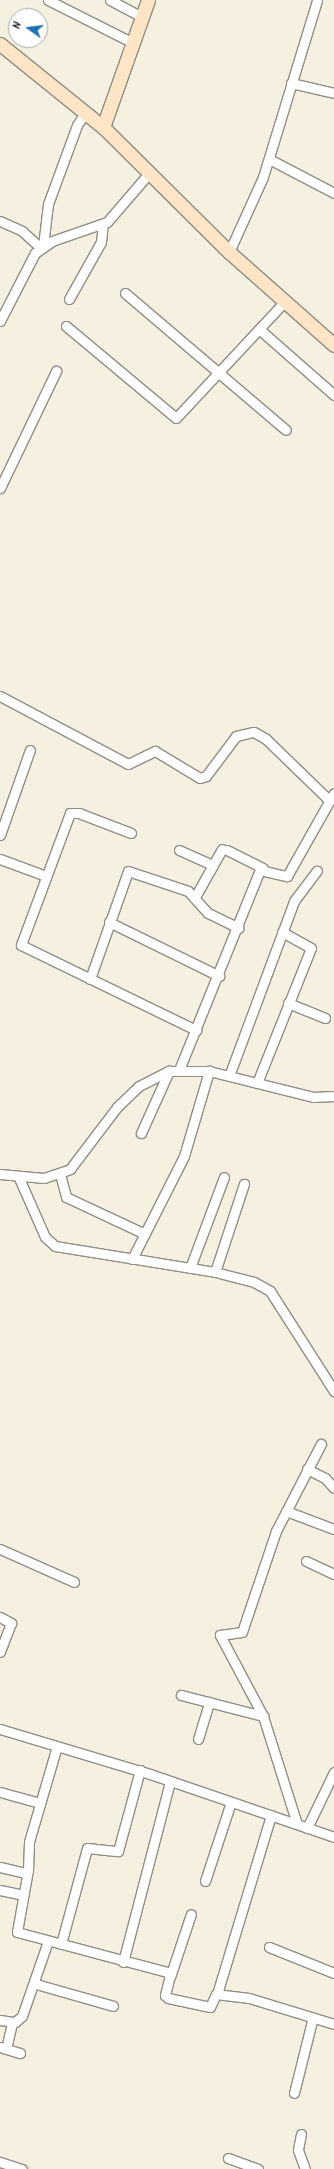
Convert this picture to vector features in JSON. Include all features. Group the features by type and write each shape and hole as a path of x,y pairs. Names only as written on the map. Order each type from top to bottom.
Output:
{"street":[{"path":"48,0 133,43"},
{"path":"110,0 142,18"},
{"path":"103,127 148,0"},
{"path":"229,252 253,204 269,159 317,0"},
{"path":"0,44 103,127 229,252 334,344"},
{"path":"291,83 334,93"},
{"path":"42,247 48,204 77,125 86,112"},
{"path":"269,159 334,193"},
{"path":"0,321 26,267 42,247 103,224 150,172"},
{"path":"0,221 22,232 42,247"},
{"path":"69,299 101,242 103,224"},
{"path":"125,293 220,371 286,430"},
{"path":"66,326 174,418 180,416 285,301"},
{"path":"259,329 334,395"},
{"path":"0,488 56,371"},
{"path":"0,696 128,764 155,751 200,778 206,776 236,736 254,732 266,739 332,797 287,876 263,868 225,849 213,865 195,897"},
{"path":"0,835 30,750"},
{"path":"131,833 72,812 46,876 21,945 196,1030"},
{"path":"179,850 213,865"},
{"path":"0,859 46,876"},
{"path":"179,1070 263,868"},
{"path":"90,979 128,871 185,890 195,897 208,913 239,928"},
{"path":"229,1076 297,895 317,871"},
{"path":"109,922 219,976"},
{"path":"257,1083 311,948 282,932"},
{"path":"288,1003 325,1018"},
{"path":"0,1174 20,1178 60,1174 82,1157 117,1107 139,1086 169,1071 209,1071 312,1097 334,1096"},
{"path":"141,1133 169,1071"},
{"path":"132,1259 184,1156 209,1071"},
{"path":"60,1174 66,1197 145,1234"},
{"path":"190,1268 224,1177"},
{"path":"20,1178 45,1237 55,1246 215,1272 254,1282 270,1291 334,1391"},
{"path":"215,1272 244,1184"},
{"path":"297,1824 263,1716 220,1635 242,1632 286,1510 321,1444"},
{"path":"307,1469 325,1478 334,1488"},
{"path":"286,1510 334,1529"},
{"path":"0,1549 74,1582"},
{"path":"306,1561 334,1574"},
{"path":"0,1617 11,1623 0,1652"},
{"path":"181,1695 263,1716"},
{"path":"198,1739 209,1702"},
{"path":"0,1729 140,1770 334,1837"},
{"path":"57,1746 28,1842 27,1873 16,1931 123,1962 164,1971 170,1977"},
{"path":"61,1944 86,1850 89,1847 118,1851 140,1770"},
{"path":"307,1828 334,1772"},
{"path":"123,1962 170,1781"},
{"path":"0,1792 40,1803"},
{"path":"205,1881 231,1802"},
{"path":"191,1914 165,1995 168,1998 210,2007 217,1994 271,1815"},
{"path":"0,1867 27,1873"},
{"path":"0,1890 23,1895"},
{"path":"20,2052 3,2048 12,2023 22,2016 36,1984 48,1941"},
{"path":"269,1947 334,1973"},
{"path":"36,1984 114,2006"},
{"path":"217,1994 254,1999 334,2024"},
{"path":"294,2093 312,2018"},
{"path":"0,2020 12,2023"},
{"path":"301,2134 298,2150 305,2169"},
{"path":"228,2158 258,2169"},
{"path":"0,2162 22,2169"}]}
